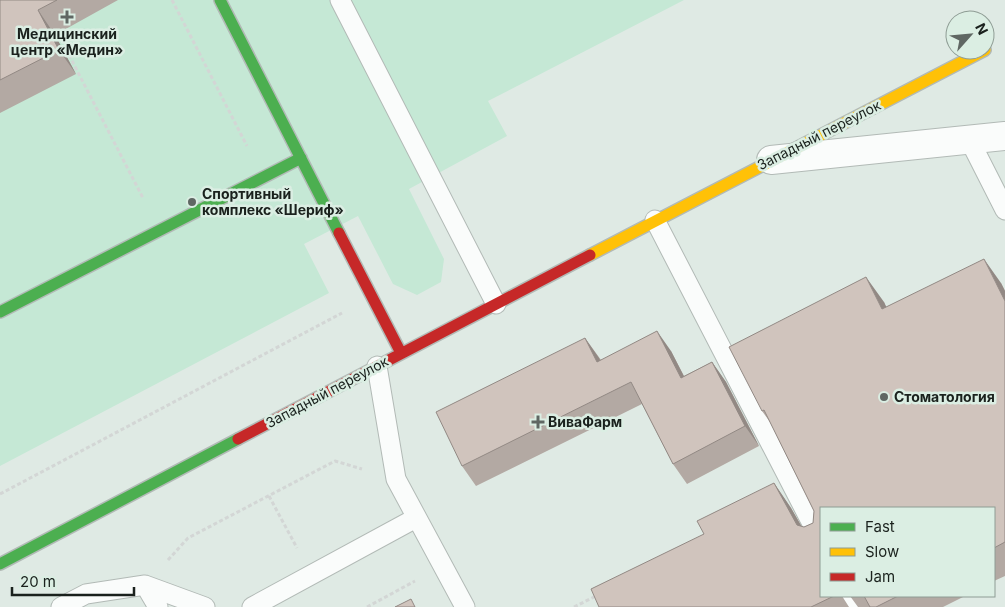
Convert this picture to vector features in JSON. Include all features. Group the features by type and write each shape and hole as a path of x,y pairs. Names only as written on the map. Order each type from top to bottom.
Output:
{"main road":[{"path":"220,0 401,354"},
{"name":"Западный переулок","path":"0,564 654,220 965,60"},
{"path":"0,312 301,158"}],"street":[{"path":"769,160 1005,136"}],"lane":[{"path":"340,0 496,304"},
{"path":"969,139 1005,210"},
{"path":"654,220 820,539"},
{"path":"377,366 396,479 465,607"},
{"path":"252,607 416,518"},
{"path":"61,607 86,594 145,585 205,607"},
{"path":"145,585 158,607"}],"path":[{"path":"172,0 262,177"},
{"path":"68,54 160,230"},
{"path":"0,494 372,296"},
{"path":"145,585 188,538 335,461 396,479"},
{"path":"367,607 442,566"},
{"path":"574,607 600,594"}],"green space":[{"name":"Спортивный комплекс «Шериф»","path":"0,0 684,0 488,101 507,136 409,189 444,259 441,282 417,295 393,284 358,216 304,244 329,293 0,466"}],"building":[{"path":"0,0 57,0 38,10 59,50 0,80"},
{"path":"984,259 1005,301 1005,542 995,547 995,507 820,507 820,597 832,597 811,607 599,607 591,589 704,534 697,521 774,483 797,525 804,527 813,523 814,511 764,410 762,411 729,347 866,277 882,309"},
{"path":"657,331 681,378 712,362 745,426 673,464 631,382 462,466 436,412 585,338 597,362"},
{"path":"865,597 896,597 876,607 870,607"},
{"path":"411,599 415,607 395,607"}],"traffic: fast":[{"path":"220,0 339,233"},
{"path":"0,312 301,158"},
{"path":"0,564 238,439"}],"traffic: slow":[{"path":"590,255 966,60"}],"traffic: jam":[{"path":"339,233 401,353"},
{"path":"238,439 590,255"}],"place":[{"name":"Медицинский центр «Медин»","path":"67,17"},
{"name":"Спортивный комплекс «Шериф»","path":"192,202"},
{"name":"Стоматология","path":"884,397"},
{"name":"ВиваФарм","path":"538,422"}]}
